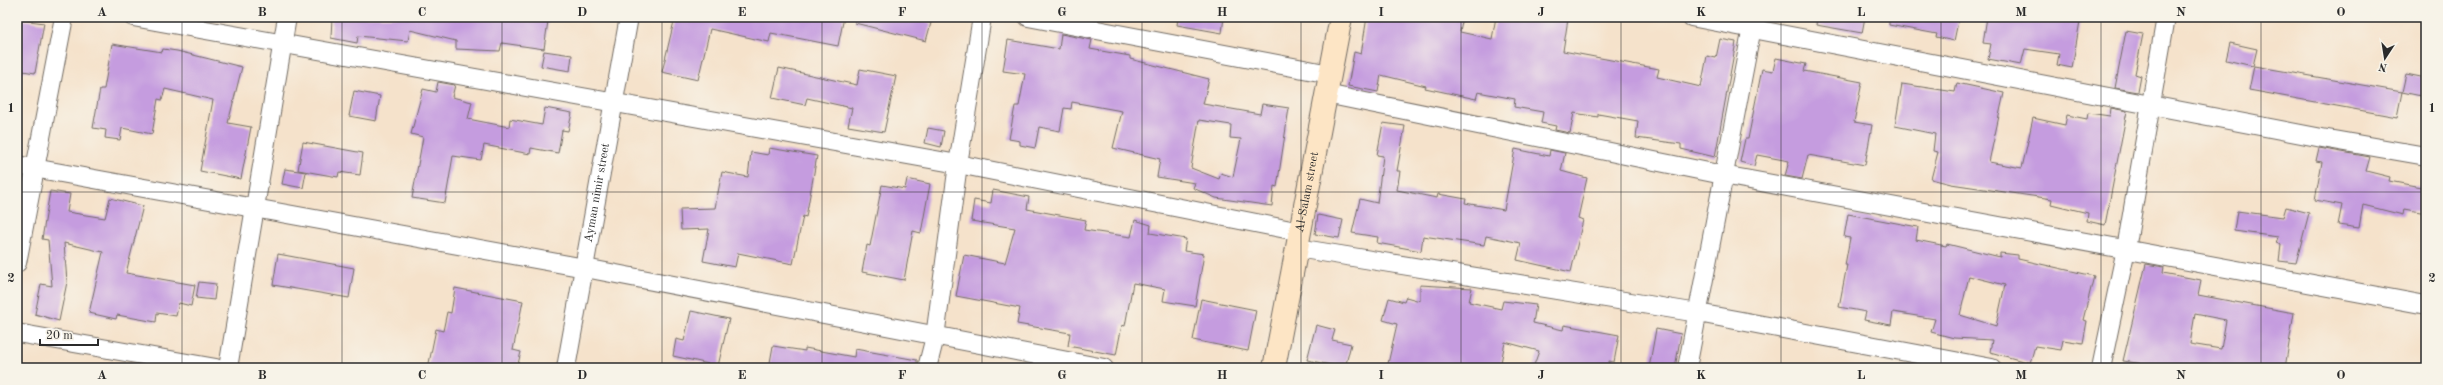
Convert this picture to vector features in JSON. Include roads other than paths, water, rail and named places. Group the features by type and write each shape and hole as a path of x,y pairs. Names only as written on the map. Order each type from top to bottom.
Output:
{"street":[{"path":"17,263 37,168 64,17"},
{"path":"133,17 958,164 1299,240 1992,368"},
{"path":"228,368 253,208 281,43 287,17"},
{"name":"Ayman nimir street","path":"566,368 585,268 628,17"},
{"path":"927,368 935,337 958,164 982,17"},
{"path":"1028,17 1723,175 2426,305"},
{"name":"Al-Salam street","path":"1274,368 1341,17"},
{"path":"1691,17 1753,23 2151,105 2426,156"},
{"path":"2101,368 2126,249 2166,17"},
{"path":"1687,368 1753,23"},
{"path":"17,165 585,268 935,337 1104,368"},
{"path":"17,333 216,368"}]}
